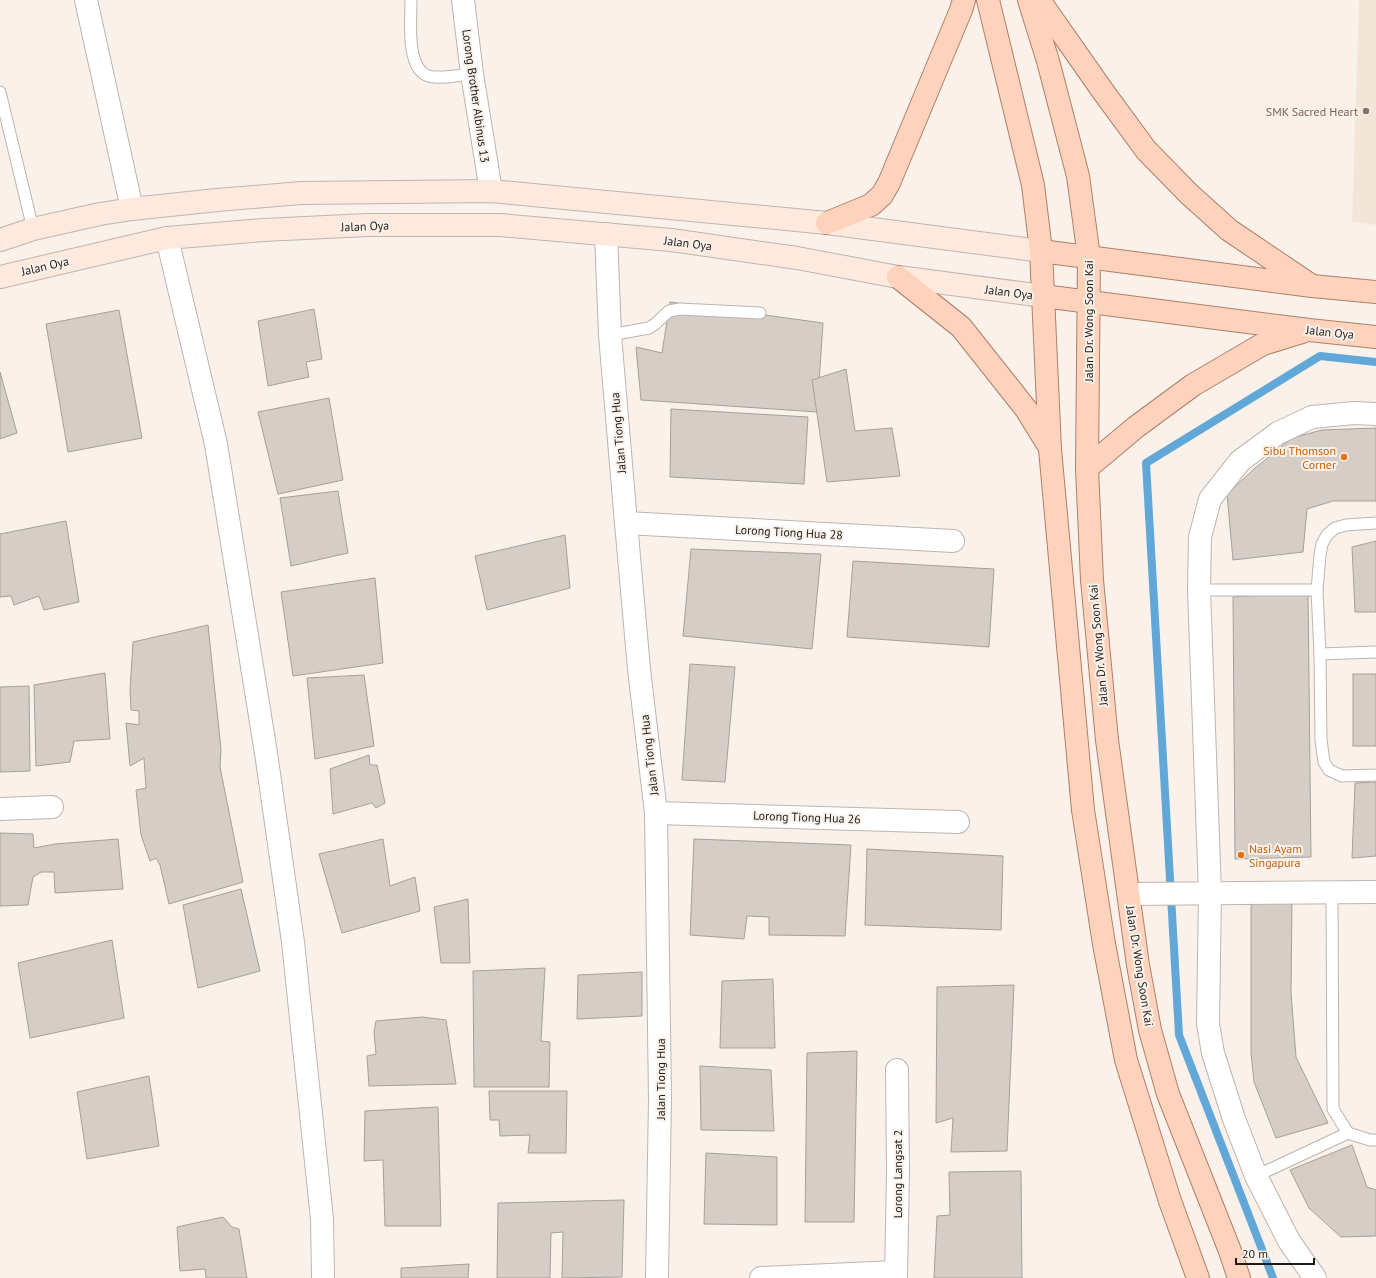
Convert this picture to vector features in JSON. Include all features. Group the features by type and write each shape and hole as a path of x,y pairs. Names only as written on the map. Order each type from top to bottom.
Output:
{"main road":[{"path":"827,223 871,206 882,195 889,183 964,0"},
{"path":"988,0 1033,186 1041,251 1050,449 1069,647 1082,810 1107,959 1126,1060 1170,1201 1198,1278"},
{"name":"Jalan Dr. Wong Soon Kai","path":"1028,0 1048,61 1078,176 1089,256 1087,468 1092,580 1107,740 1138,965 1152,1037 1168,1094 1230,1251 1239,1278"},
{"path":"1039,0 1146,150 1188,194 1229,230 1312,286"},
{"path":"0,240 33,229 132,209 300,192 490,191 827,223 1312,286 1376,292"},
{"name":"Jalan Oya","path":"0,277 167,238 264,230 367,225 500,225 671,240 797,258 898,278 1309,330 1376,337"},
{"path":"898,278 961,327 1026,409 1050,449"},
{"path":"1087,468 1136,427 1193,385 1263,344 1309,330"}],"street":[{"path":"86,0 132,209"},
{"name":"Lorong Brother Albinus 13","path":"463,0 472,74 490,191"},
{"name":"Jalan Tiong Hua","path":"606,234 610,335 626,523 656,813 660,1099 657,1278"},
{"path":"167,238 216,444 266,753 294,942 322,1219 323,1278"},
{"path":"1315,1278 1289,1241 1256,1176 1234,1119 1213,1053 1208,1024 1200,893 1200,537 1210,499 1240,461 1278,433 1312,417 1354,413 1376,414"},
{"name":"Lorong Tiong Hua 28","path":"626,523 953,541"},
{"path":"0,809 52,808"},
{"name":"Lorong Tiong Hua 26","path":"656,813 958,822"},
{"path":"1129,894 1376,892"},
{"name":"Lorong Langsat 2","path":"896,1275 898,1171 897,1070"},
{"path":"761,1278 896,1275"}],"lane":[{"path":"411,0 412,49 416,66 426,75 436,77 472,74"},
{"path":"0,92 33,229"},
{"path":"610,335 649,328 669,312 680,309 760,313"},
{"path":"1376,523 1346,525 1335,528 1327,535 1322,544 1317,590 1320,654 1321,740 1324,762 1329,770 1342,776 1376,775"},
{"path":"1199,590 1317,590"},
{"path":"1320,654 1376,652"},
{"path":"1332,893 1334,1109 1348,1133 1370,1140 1376,1140"},
{"path":"1256,1176 1348,1133"}],"shaded area":[{"name":"SMK Sacred Heart","path":"1359,0 1376,0 1376,225 1352,222"}],"building":[{"path":"670,302 823,323 817,412 641,400 636,347 662,353"},
{"path":"314,309 322,359 306,362 309,377 268,386 258,321"},
{"path":"119,310 142,438 68,452 46,324"},
{"path":"846,369 855,431 892,428 900,476 827,482 812,380"},
{"path":"0,372 17,433 0,439"},
{"path":"329,398 343,480 278,494 258,412"},
{"path":"671,409 808,417 804,484 670,477"},
{"path":"1376,428 1376,501 1333,501 1307,509 1303,552 1233,560 1227,494 1254,469 1292,438 1322,430"},
{"path":"338,491 348,553 291,566 280,498"},
{"path":"66,521 79,602 44,610 39,596 14,605 11,596 0,597 0,534"},
{"path":"565,535 570,588 487,610 475,556"},
{"path":"1376,541 1376,612 1355,612 1352,547"},
{"path":"691,549 821,554 812,649 683,636"},
{"path":"853,561 994,569 989,647 847,637"},
{"path":"375,578 383,663 293,676 281,592"},
{"path":"1308,592 1311,857 1235,859 1233,597"},
{"path":"208,625 221,749 220,767 243,882 169,904 160,865 156,858 150,861 141,835 136,790 146,788 144,758 130,766 126,723 139,725 139,711 131,710 130,690 133,642"},
{"path":"690,664 735,667 725,782 682,780"},
{"path":"105,673 110,739 74,741 70,762 36,766 34,685"},
{"path":"1353,674 1376,674 1376,746 1353,746"},
{"path":"364,675 374,746 315,759 307,678"},
{"path":"29,686 30,771 0,772 0,687"},
{"path":"369,755 370,765 377,765 385,803 376,808 372,803 333,814 330,769"},
{"path":"1376,782 1376,856 1352,858 1355,783"},
{"path":"0,833 33,834 34,848 55,844 118,839 123,889 55,893 54,872 41,872 33,877 28,905 0,906"},
{"path":"383,839 390,886 415,877 420,911 342,933 319,854"},
{"path":"694,839 851,845 845,936 769,935 769,917 747,916 744,939 690,935"},
{"path":"867,849 1003,856 1001,930 865,925"},
{"path":"241,889 260,971 198,988 183,905"},
{"path":"1251,897 1292,898 1291,992 1296,1057 1328,1123 1276,1138 1254,1082 1251,1053"},
{"path":"468,899 470,963 441,963 434,907"},
{"path":"112,940 124,1018 30,1038 18,963"},
{"path":"545,968 541,1041 550,1042 549,1087 474,1087 473,971"},
{"path":"642,972 642,1016 577,1019 578,975"},
{"path":"773,979 775,1048 720,1048 722,981"},
{"path":"1014,985 1007,1151 951,1152 953,1118 936,1123 937,987"},
{"path":"422,1017 446,1020 456,1084 369,1086 367,1056 376,1054 374,1032 376,1021"},
{"path":"857,1051 854,1222 805,1222 807,1053"},
{"path":"700,1066 771,1070 774,1131 701,1130"},
{"path":"149,1076 159,1146 87,1159 77,1092"},
{"path":"489,1091 567,1091 566,1153 528,1153 530,1135 500,1136 499,1120 490,1120"},
{"path":"438,1107 441,1226 385,1226 383,1160 364,1161 365,1111"},
{"path":"1352,1145 1367,1187 1376,1190 1376,1236 1341,1237 1309,1208 1290,1170"},
{"path":"706,1153 777,1157 777,1225 704,1224"},
{"path":"1021,1171 1022,1278 934,1278 937,1216 950,1215 949,1172"},
{"path":"624,1200 622,1277 562,1278 563,1232 551,1233 550,1278 497,1278 498,1203"},
{"path":"223,1217 232,1227 239,1229 247,1278 206,1278 205,1269 180,1271 177,1227"},
{"path":"469,1264 468,1278 401,1278 401,1268"}],"waterway":[{"path":"1273,1278 1179,1035 1146,463 1320,356 1376,362"}],"place":[{"name":"SMK Sacred Heart","path":"1366,111"},
{"name":"Sibu Thomson Corner","path":"1344,457"},
{"name":"Nasi Ayam Singapura","path":"1241,855"}]}
